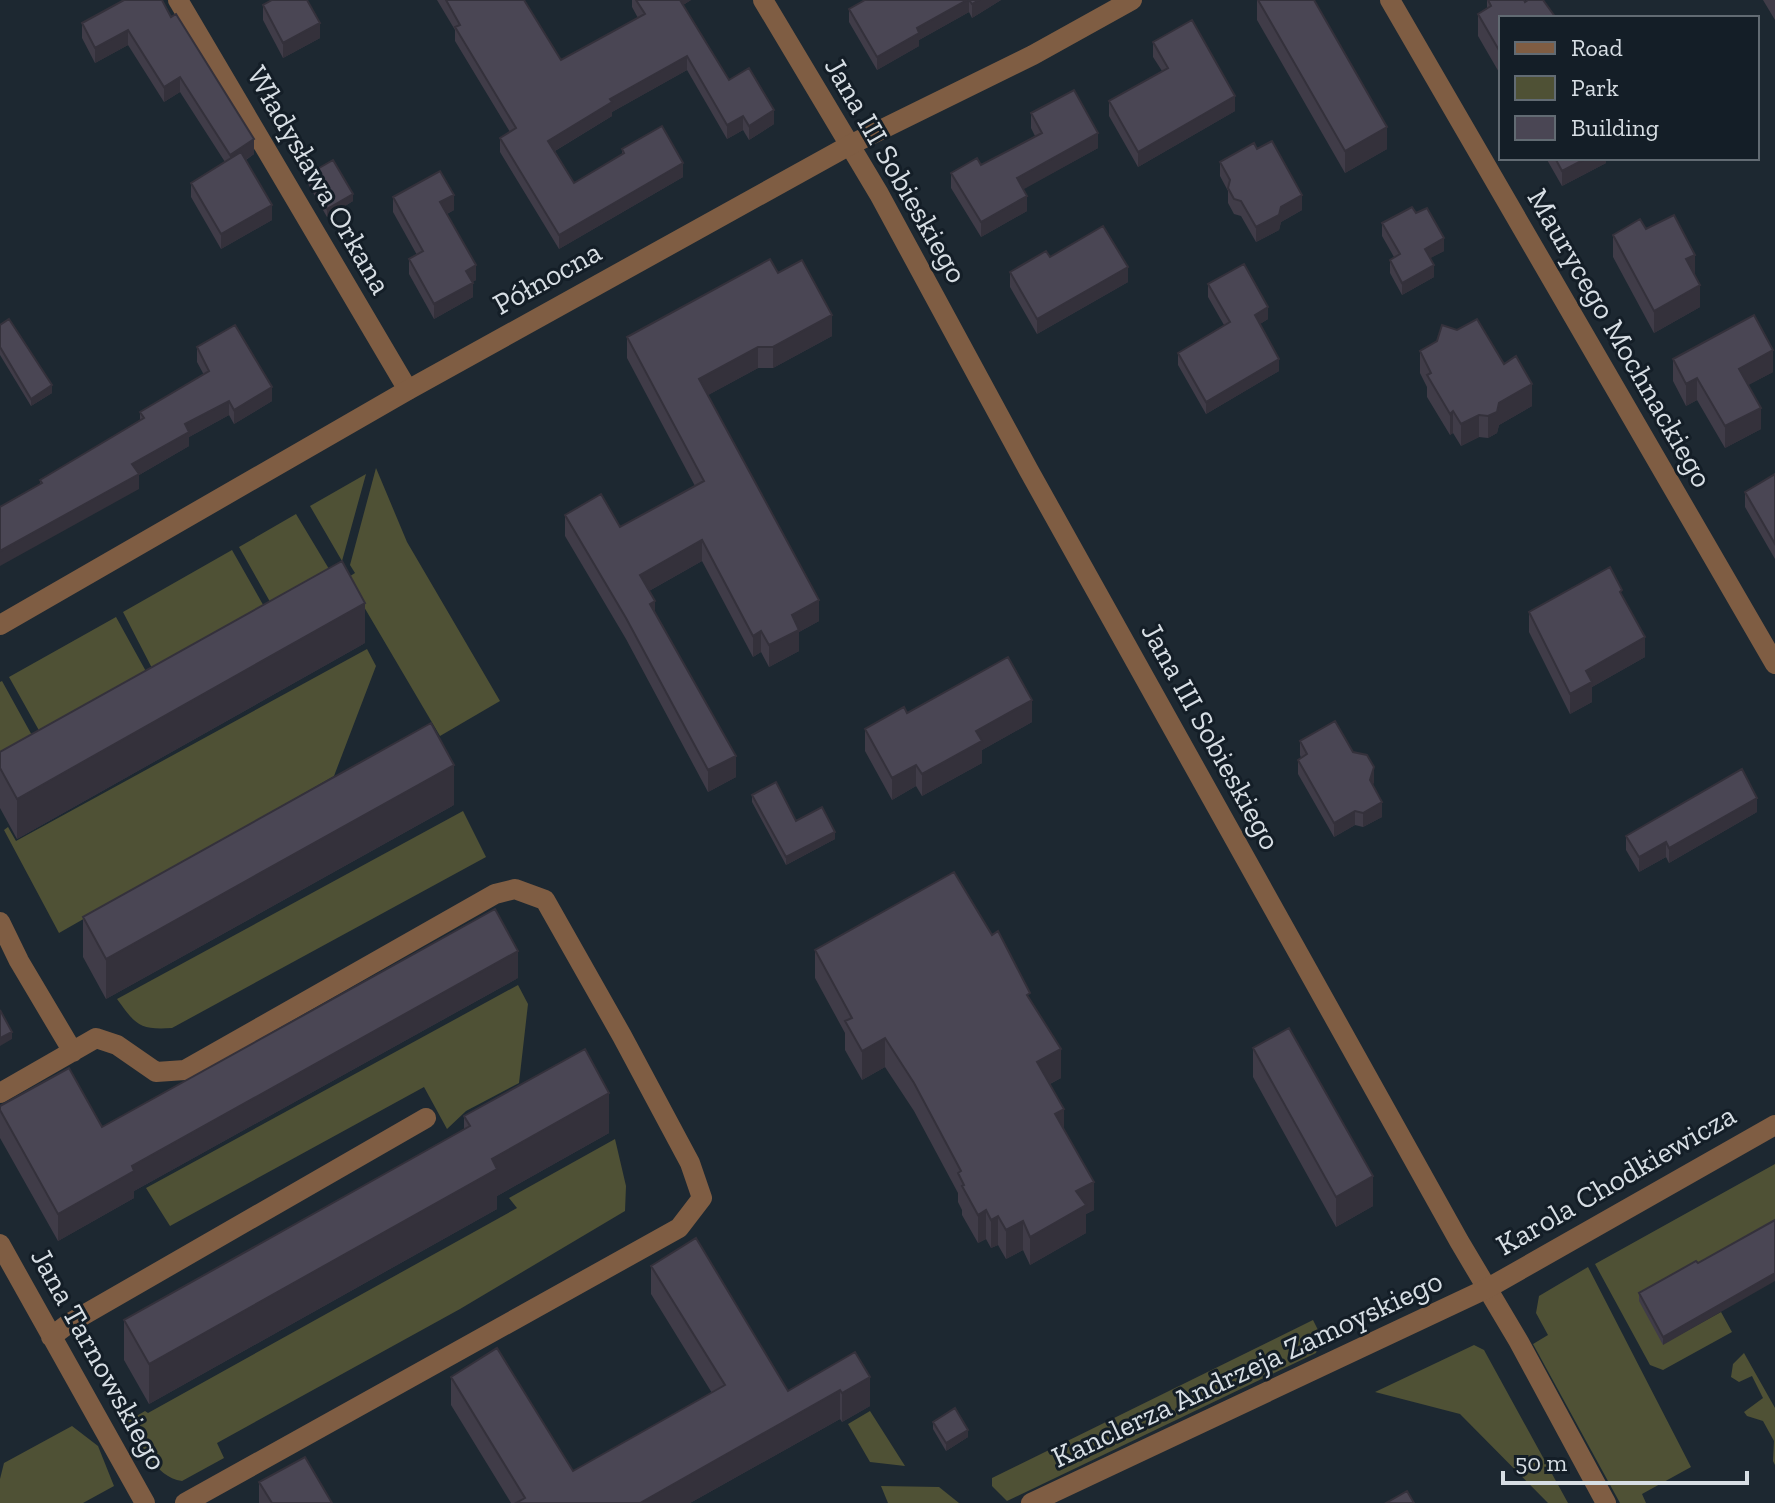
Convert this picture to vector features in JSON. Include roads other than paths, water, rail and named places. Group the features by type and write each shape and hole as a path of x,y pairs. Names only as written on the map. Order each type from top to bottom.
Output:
{"street":[{"name":"Jana III Sobieskiego","path":"763,0 850,145 1606,1503"},
{"name":"Północna","path":"0,625 408,390 850,145 1033,55 1132,0"},
{"name":"Maurycego Mochnackiego","path":"1390,0 1775,664"},
{"name":"Władysława Orkana","path":"185,2 408,390"},
{"path":"0,1093 96,1038 117,1045 156,1072 185,1070 495,894 515,889 545,900 690,1163 702,1198 679,1228 185,1503"},
{"path":"0,922 19,961 73,1052"},
{"path":"51,1337 68,1324 426,1118"},
{"name":"Karola Chodkiewicza","path":"1488,1288 1775,1125"},
{"name":"Jana Tarnowskiego","path":"0,1244 145,1503"},
{"name":"Kanclerza Andrzeja Zamoyskiego","path":"1031,1503 1488,1288"}]}
